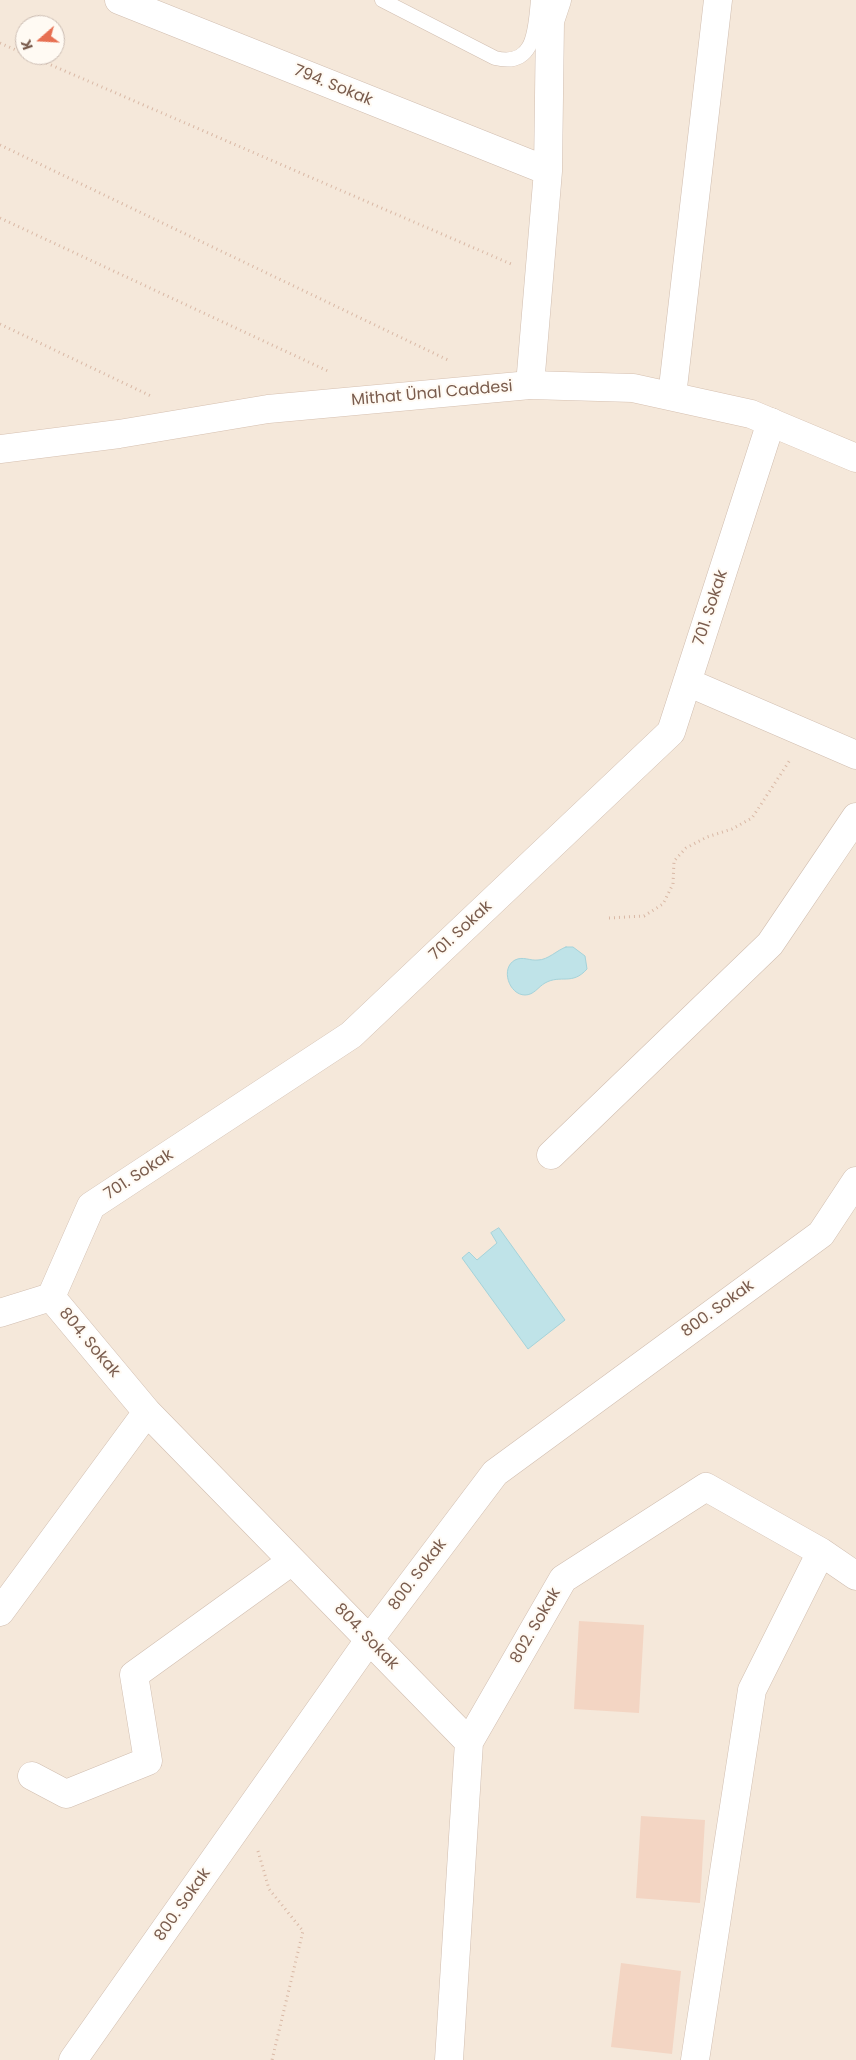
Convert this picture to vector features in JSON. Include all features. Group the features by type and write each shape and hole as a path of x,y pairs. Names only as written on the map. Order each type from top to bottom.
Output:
{"street":[{"name":"794. Sokak","path":"119,0 548,171"},
{"path":"530,385 548,171 550,22 557,0"},
{"path":"672,396 718,0"},
{"name":"Mithat Ünal Caddesi","path":"0,449 119,434 268,410 530,385 633,388 751,414 853,451"},
{"name":"701. Sokak","path":"51,1297 91,1206 351,1035 671,732 771,422"},
{"path":"687,682 856,755"},
{"path":"551,1155 770,944 856,817"},
{"name":"800. Sokak","path":"72,2060 369,1640 494,1473 821,1234 856,1181"},
{"path":"0,1312 51,1297"},
{"name":"804. Sokak","path":"51,1297 147,1412 469,1742"},
{"path":"0,1612 147,1412"},
{"name":"802. Sokak","path":"469,1742 563,1579 706,1487 822,1552"},
{"path":"695,2060 752,1690 822,1552 856,1576"},
{"path":"32,1776 66,1794 148,1760 134,1675 292,1562"},
{"path":"449,2060 469,1742"}],"lane":[{"path":"382,0 496,58 503,59 517,57 526,51 532,42 538,0"}],"path":[{"path":"0,43 15,49"},
{"path":"51,65 540,277"},
{"path":"0,145 452,362"},
{"path":"0,218 332,373"},
{"path":"0,324 158,400"},
{"path":"609,918 644,916 663,904 673,884 674,861 686,848 707,837 732,829 752,818 806,733"},
{"path":"247,1814 269,1889 303,1931 272,2060"}],"shaded area":[{"path":"0,0 856,0 856,2060 0,2060"}],"water":[{"path":"566,947 573,947 585,956 587,969 582,974 571,979 556,979 545,983 528,995 519,994 511,986 507,975 510,964 515,960 521,958 542,960"},
{"path":"499,1228 565,1320 528,1349 462,1258 469,1252 477,1260 497,1243 491,1233"}],"building":[{"path":"579,1621 644,1625 639,1713 574,1709"},
{"path":"641,1816 705,1820 700,1903 636,1898"},
{"path":"621,1963 681,1971 672,2054 611,2047"}]}
